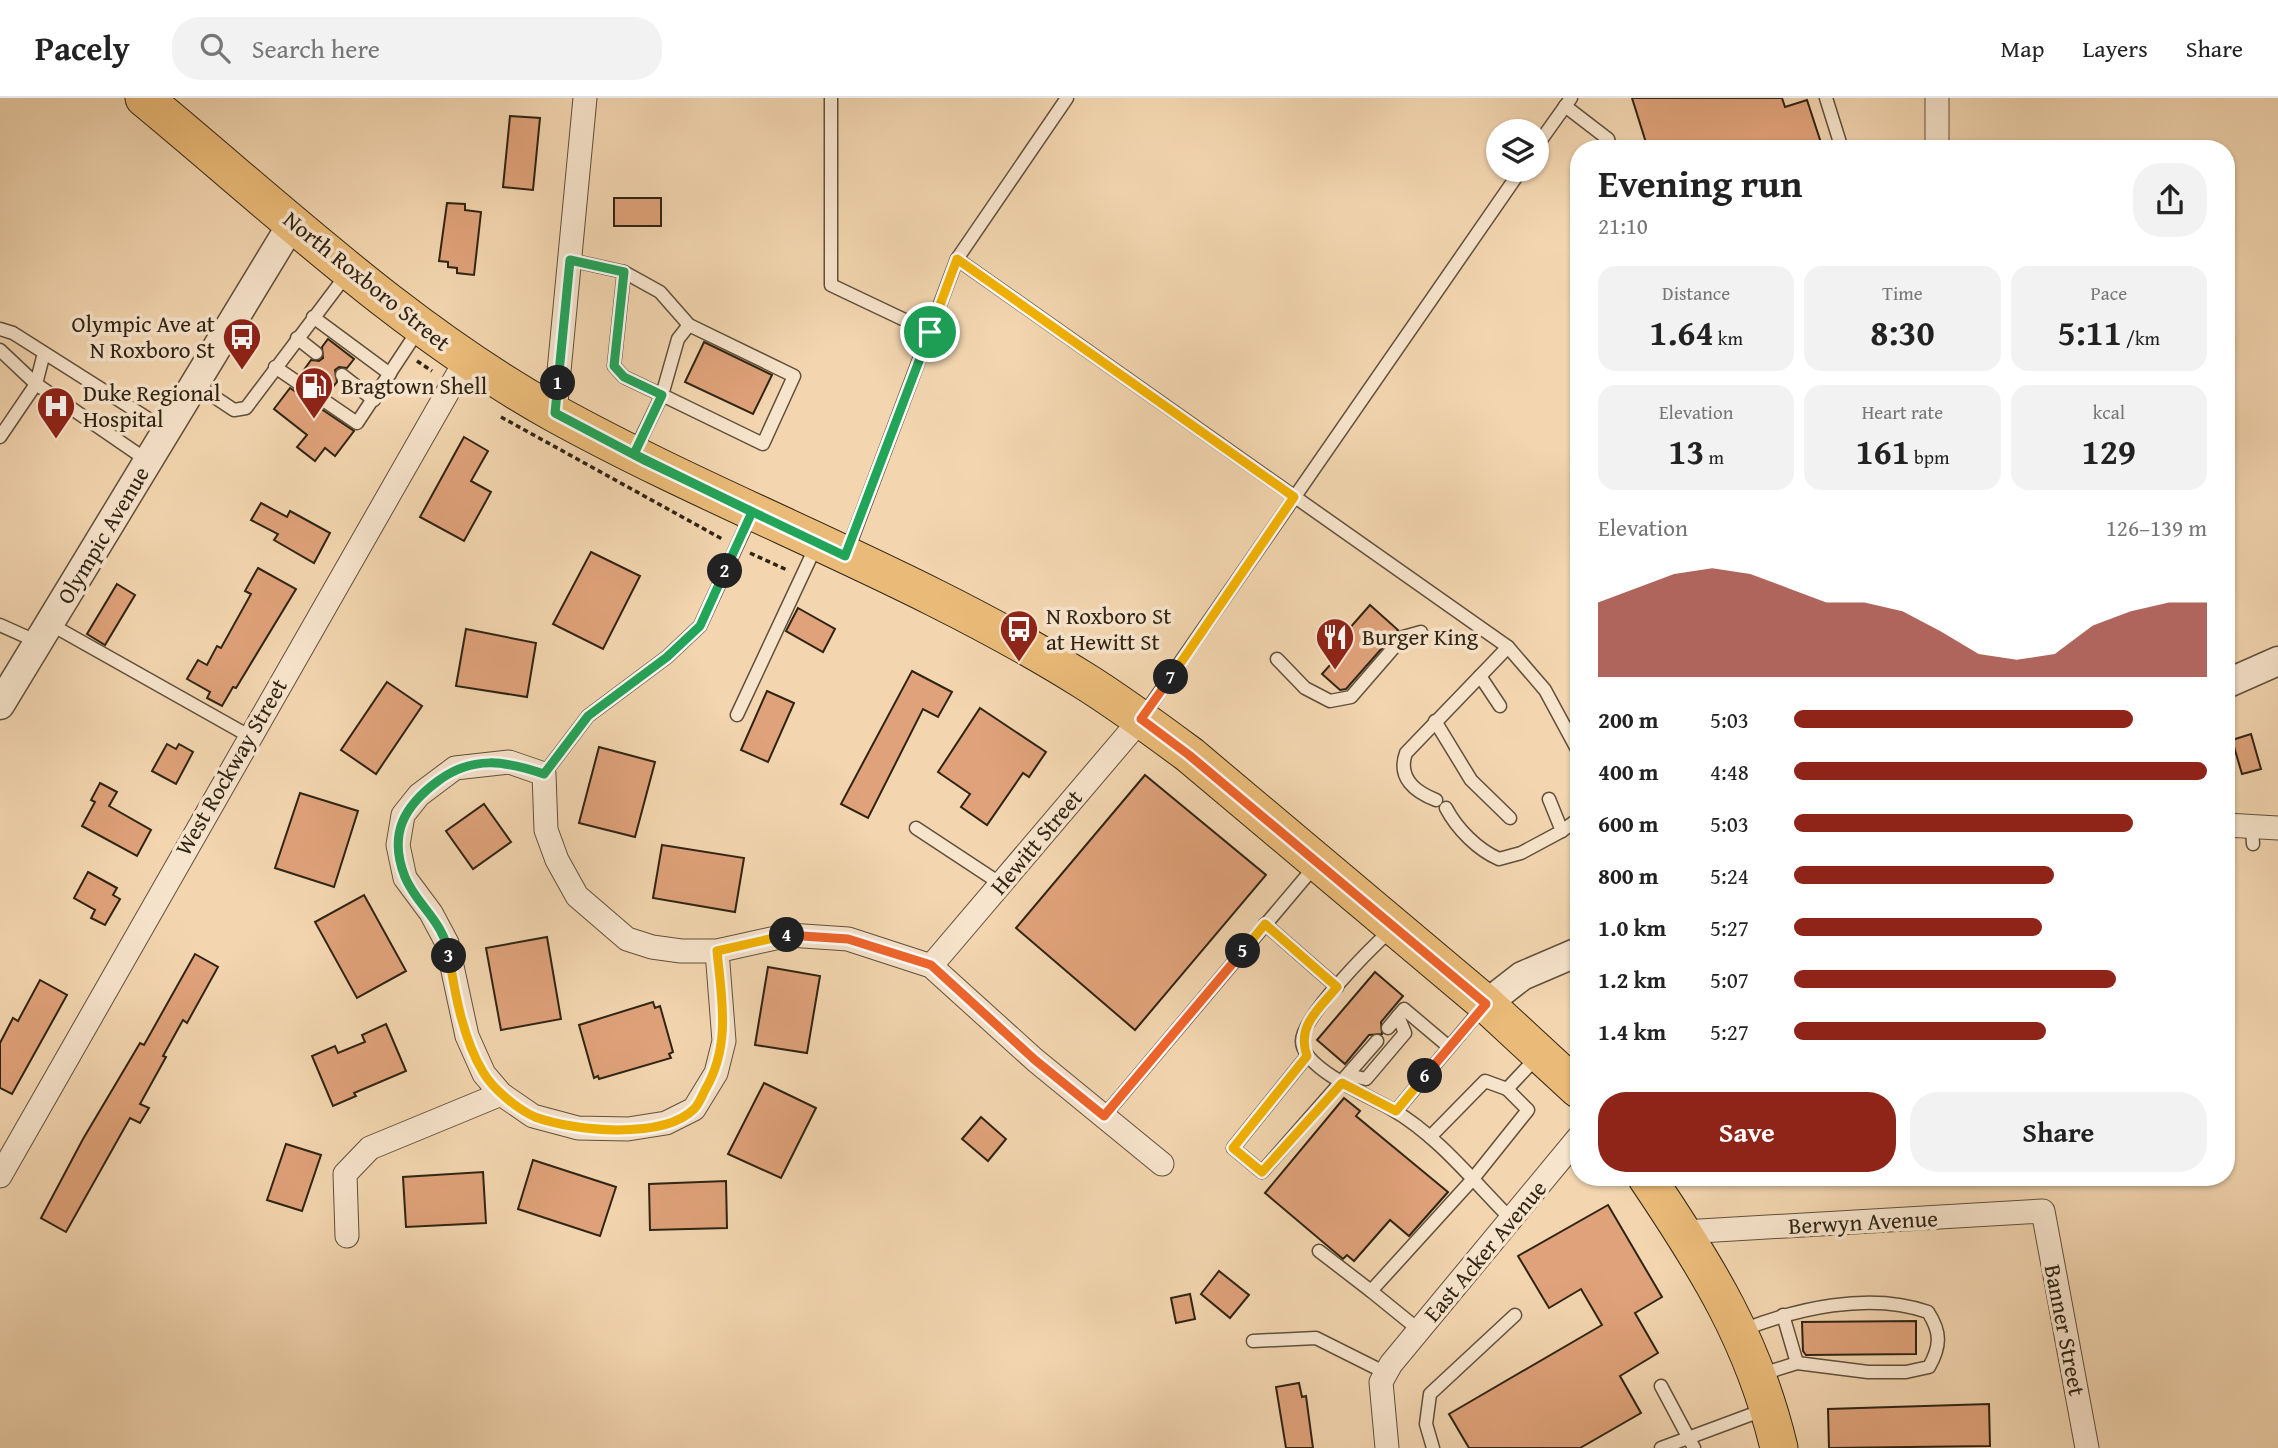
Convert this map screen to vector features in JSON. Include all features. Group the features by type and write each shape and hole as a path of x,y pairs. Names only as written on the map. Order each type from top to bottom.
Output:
{"main road":[{"name":"North Roxboro Street","path":"144,98 351,270 466,360 555,413 634,454 1009,638 1082,679 1141,719 1486,1004 1570,1081"},
{"path":"1652,1186 1707,1266 1740,1331 1764,1392 1779,1448"}],"street":[{"path":"555,413 585,98"},
{"path":"1937,98 1937,140"},
{"name":"Olympic Avenue","path":"0,705 293,222"},
{"name":"West Rockway Street","path":"0,1176 466,360"},
{"path":"2235,680 2278,661"},
{"name":"Hewitt Street","path":"931,965 1141,719"},
{"path":"717,951 724,1041 716,1073 694,1109 666,1123 628,1129 578,1128 533,1116 502,1094 484,1073 467,1036 447,943 431,913 405,878 398,845 403,815 419,795 455,768 509,762 544,774 546,830 557,860 577,896 627,939 652,947 717,951 789,934 848,939 931,965 1035,1060 1162,1164"},
{"path":"2235,829 2253,836 2278,828"},
{"path":"1486,1004 1522,976 1570,955"},
{"path":"347,1236 345,1174 370,1148 502,1094"},
{"name":"East Acker Avenue","path":"1389,1368 1570,1148"},
{"name":"Berwyn Avenue","path":"1683,1232 2043,1212"},
{"name":"Banner Street","path":"2043,1212 2087,1448"},
{"path":"1387,1448 1381,1382 1389,1368"}],"lane":[{"path":"831,98 831,285 930,332"},
{"path":"737,715 801,577 832,549 930,332 957,259 1067,98"},
{"path":"1826,98 1839,140"},
{"path":"1549,129 1568,102 1608,140"},
{"path":"1141,719 1513,182"},
{"path":"957,259 1508,648 1545,690 1570,736"},
{"path":"570,260 624,272 660,292 689,325 794,376 763,444 624,377 614,366 624,272"},
{"path":"194,384 233,410 246,408 351,270"},
{"path":"313,317 390,374"},
{"path":"634,454 662,395 678,339 689,325"},
{"path":"275,367 356,423 374,400 421,326"},
{"path":"0,329 13,333 166,430"},
{"path":"297,338 316,354"},
{"path":"0,350 36,384 148,461"},
{"path":"0,437 36,384 44,353"},
{"path":"342,374 374,400"},
{"path":"544,774 588,716 667,657 700,626 752,512"},
{"path":"0,625 44,633 249,736"},
{"path":"1277,659 1305,688 1330,701 1351,696 1403,637 1421,632"},
{"path":"1508,648 1413,743 1403,762 1408,783 1490,855 1499,859 1521,853 1570,825"},
{"path":"1480,676 1500,706"},
{"path":"1435,721 1471,780 1510,818"},
{"path":"1549,799 1562,831"},
{"path":"916,828 1001,884"},
{"path":"1104,1116 1318,863"},
{"path":"1265,924 1337,987"},
{"path":"1394,927 1372,947 1306,1024 1302,1043 1307,1056 1396,1111 1430,1137 1511,1219"},
{"path":"1396,1111 1486,1004"},
{"path":"1388,1028 1404,1009 1449,1046"},
{"path":"1345,1079 1366,1079 1405,1033 1398,1016"},
{"path":"1307,1056 1233,1148 1262,1172 1377,1041"},
{"path":"1507,1089 1541,1054"},
{"path":"1371,1291 1472,1180 1528,1110 1507,1089 1485,1081 1430,1137"},
{"path":"1320,1251 1419,1330"},
{"path":"1661,1448 1692,1442 1764,1392 1797,1363 1868,1373 1906,1373 1929,1367 1937,1353 1940,1337 1928,1312 1911,1306 1845,1305 1800,1310 1740,1331"},
{"path":"1433,1448 1426,1424 1430,1394 1515,1315"},
{"path":"1783,1315 1797,1363"},
{"path":"1253,1341 1316,1338 1389,1368"},
{"path":"1661,1386 1692,1442"}],"path":[{"path":"494,412 525,432 737,546 801,577"}],"building":[{"path":"1632,98 1782,98 1785,107 1807,100 1820,140 1645,140"},
{"path":"510,116 540,118 533,190 503,187"},
{"path":"614,198 661,198 661,226 614,226"},
{"path":"447,203 465,204 465,210 481,212 474,275 457,273 457,268 448,267 448,262 439,261"},
{"path":"328,339 354,359 347,368 339,367 335,370 337,382 328,393 301,374 311,360 319,361 323,358 322,347"},
{"path":"704,342 772,375 753,414 685,382"},
{"name":"Bragtown Shell","path":"290,388 354,431 335,456 325,448 315,461 297,447 307,435 274,409"},
{"path":"464,437 488,451 471,481 491,492 464,541 420,517"},
{"path":"261,503 287,517 290,511 330,533 314,563 274,540 278,534 251,520"},
{"path":"591,552 640,576 603,649 553,624"},
{"path":"258,568 296,589 236,688 233,687 222,706 207,698 210,692 187,679 198,660 207,665 217,646 221,648 251,594 245,591"},
{"path":"117,584 135,595 105,645 87,634"},
{"path":"1370,605 1398,630 1346,689 1340,690 1322,674 1341,653 1333,647"},
{"path":"798,608 835,629 823,652 786,631"},
{"path":"466,629 536,643 527,697 456,686"},
{"path":"912,671 952,692 938,717 923,709 868,818 841,804"},
{"path":"387,682 422,706 376,774 341,750"},
{"path":"767,691 794,703 768,762 741,750"},
{"path":"980,708 1046,752 1029,777 1023,773 987,825 961,807 970,794 938,772"},
{"path":"2251,734 2261,769 2242,774 2235,750 2235,739"},
{"path":"167,744 176,749 179,744 193,752 176,784 152,771"},
{"path":"599,747 655,762 635,837 579,823"},
{"path":"1145,775 1266,875 1135,1030 1016,928"},
{"path":"100,783 117,792 109,806 151,830 137,856 82,826 95,802 91,800"},
{"path":"300,793 358,811 334,887 275,868"},
{"path":"484,804 511,842 473,869 446,831"},
{"path":"662,845 744,858 735,912 653,898"},
{"path":"88,872 117,888 113,895 120,899 105,925 91,918 95,910 74,898"},
{"path":"364,895 406,971 357,998 315,922"},
{"path":"547,937 561,1019 501,1030 486,948"},
{"path":"195,954 218,967 187,1023 183,1020 163,1056 166,1057 140,1104 149,1108 140,1123 130,1118 66,1232 41,1218 83,1139 140,1043 144,1045"},
{"path":"768,967 820,976 807,1053 755,1045"},
{"path":"1375,972 1403,996 1381,1022 1382,1034 1369,1035 1345,1064 1317,1040"},
{"path":"40,980 67,995 12,1094 0,1088 0,1043 13,1018 18,1021"},
{"path":"653,1002 655,1008 660,1006 673,1052 669,1054 671,1058 599,1079 598,1076 594,1078 579,1025"},
{"path":"386,1024 406,1071 354,1093 356,1096 333,1106 312,1056 335,1046 338,1053 365,1042 362,1035"},
{"path":"764,1083 816,1108 781,1178 728,1154"},
{"path":"1344,1098 1360,1111 1356,1116 1448,1192 1409,1236 1390,1220 1354,1261 1347,1255 1343,1259 1265,1193"},
{"path":"981,1117 1006,1139 988,1161 962,1139"},
{"path":"286,1144 321,1155 302,1211 267,1200"},
{"path":"533,1160 616,1187 600,1236 518,1209"},
{"path":"483,1172 486,1223 406,1227 403,1177"},
{"path":"726,1181 727,1228 650,1230 649,1184"},
{"path":"1608,1205 1662,1297 1635,1313 1658,1353 1620,1376 1641,1413 1580,1448 1469,1448 1449,1414 1602,1325 1581,1289 1549,1308 1518,1256"},
{"path":"1219,1271 1249,1295 1230,1318 1201,1294"},
{"path":"1190,1294 1195,1319 1176,1323 1171,1298"},
{"path":"1916,1321 1916,1354 1806,1355 1803,1351 1802,1322"},
{"path":"1299,1383 1302,1397 1306,1396 1313,1448 1286,1448 1276,1387"},
{"path":"1989,1404 1990,1446 1829,1448 1828,1409"}],"place":[{"name":"Olympic Ave at N Roxboro St","path":"242,371"},
{"name":"Bragtown Shell","path":"314,420"},
{"name":"Duke Regional Hospital","path":"56,440"},
{"name":"N Roxboro St at Hewitt St","path":"1019,663"},
{"name":"Burger King","path":"1335,671"}],"route":[{"path":"930,332 845,556 752,512 646,461 555,413 570,260 624,272 613,355 614,366 624,377 662,395 634,454 752,512 700,626 667,657 588,716 544,774 509,762 455,768 419,795 403,815 398,845 405,878 431,913 447,943 467,1036 484,1073 502,1094 533,1116 578,1128 628,1129 666,1123 694,1109 716,1073 724,1041 717,951 789,934 848,939 931,965 1035,1060 1104,1116 1265,924 1337,987 1306,1024 1302,1043 1307,1056 1233,1148 1262,1172 1342,1083 1396,1111 1486,1004 1189,755 1141,719 1294,497 957,259 930,332"}]}
